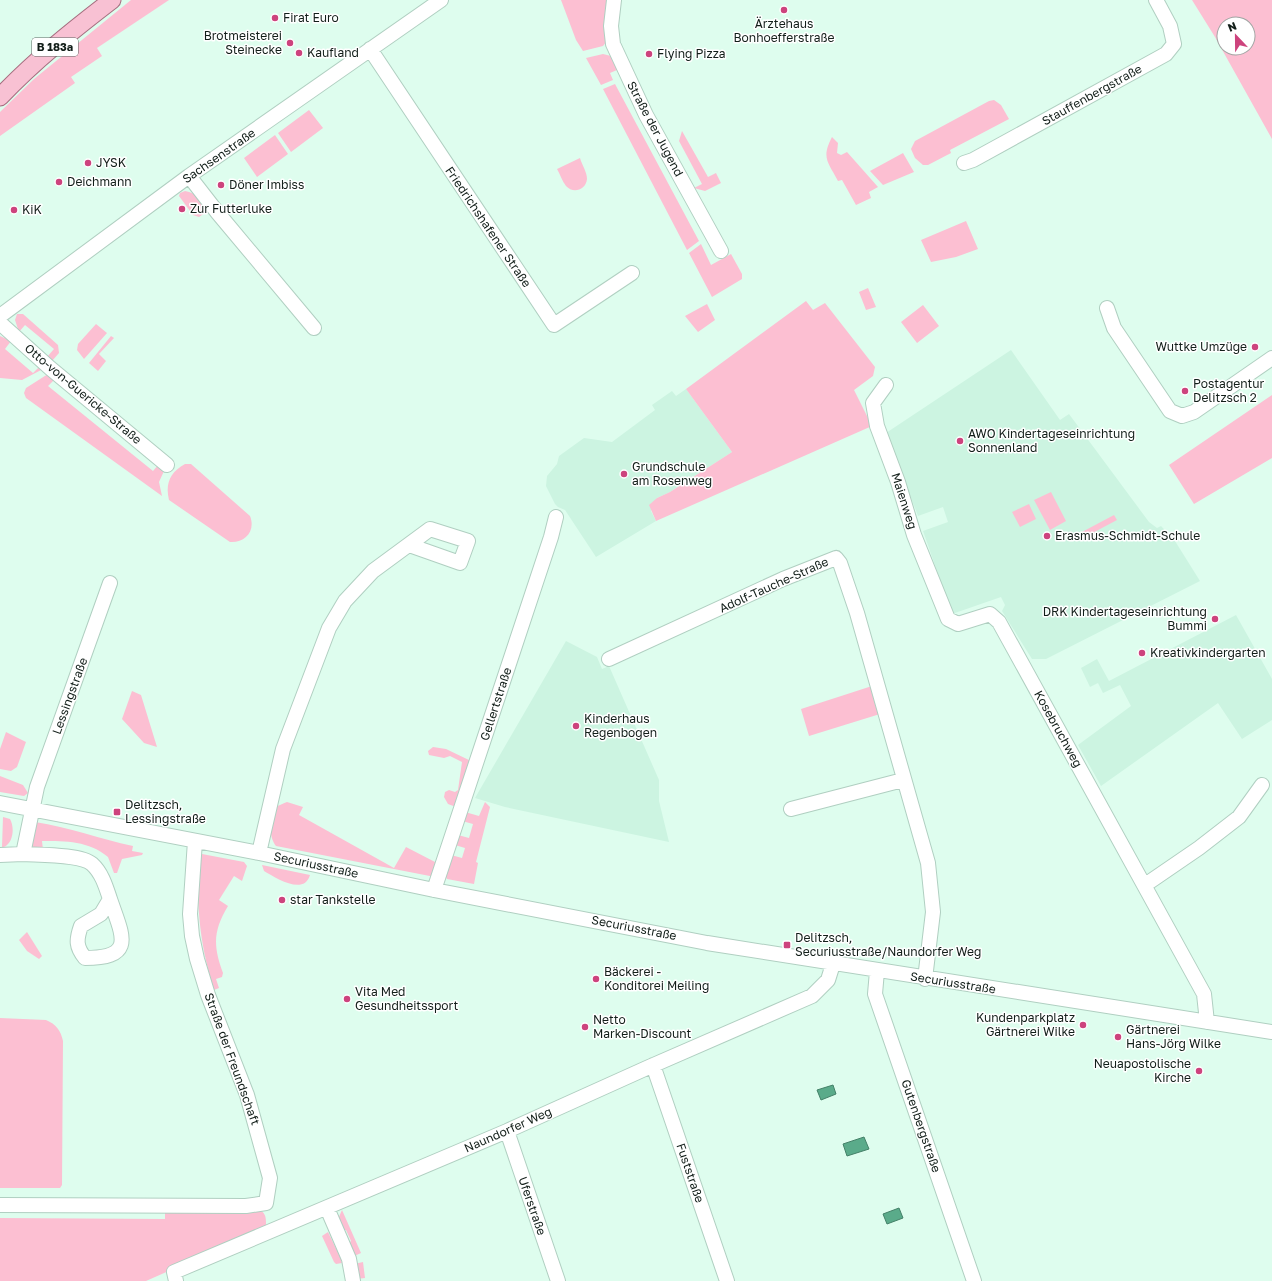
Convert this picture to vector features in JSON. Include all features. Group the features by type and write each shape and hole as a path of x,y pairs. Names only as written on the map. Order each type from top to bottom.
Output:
{"main road":[{"name":"B 183a","path":"0,97 36,63 112,0"}],"street":[{"name":"Sachsenstraße","path":"0,316 190,176 441,0"},
{"name":"Straße der Jugend","path":"614,0 611,26 613,44 646,115 721,251"},
{"name":"Stauffenbergstraße","path":"964,163 980,156 1166,54 1174,44 1170,26 1156,0"},
{"name":"Friedrichshafener Straße","path":"370,49 554,325 632,273"},
{"path":"190,176 217,212 314,328"},
{"path":"1107,308 1114,328 1170,411 1182,416 1194,412 1272,358"},
{"name":"Otto-von-Guericke-Straße","path":"0,323 50,368 167,464"},
{"name":"Maienweg","path":"886,385 873,402 877,426 914,535 948,619"},
{"name":"Gellertstraße","path":"434,890 551,537 556,517"},
{"path":"259,853 283,748 328,628 345,601 373,571 409,545"},
{"name":"Adolf-Tauche-Straße","path":"609,660 783,579 836,558 840,563 857,613 903,780 928,863 933,912 925,979"},
{"name":"Lessingstraße","path":"22,854 37,787 110,583"},
{"name":"Kosebruchweg","path":"948,619 958,624 990,614 999,622 1204,994 1207,1022"},
{"path":"791,809 903,780"},
{"path":"1145,885 1199,848 1239,817 1262,785"},
{"name":"Securiusstraße","path":"0,803 708,943 925,979 1272,1032"},
{"name":"Straße der Freundschaft","path":"0,1205 246,1206 266,1203 270,1178 246,1095 208,995 192,936 190,914 195,841"},
{"path":"0,855 22,854 78,858 91,863 100,874 110,899"},
{"name":"Naundorfer Weg","path":"176,1281 174,1272 507,1131 653,1065 812,996 828,980 833,964"},
{"name":"Gutenbergstraße","path":"877,971 875,994 974,1281"},
{"name":"Fuststraße","path":"653,1065 727,1281"},
{"name":"Uferstraße","path":"507,1131 558,1281"},
{"path":"327,1208 349,1259 353,1281"}],"shaded area":[{"path":"131,0 169,0 97,48 102,56 71,77 75,83 0,136 0,112 34,79"},
{"path":"561,0 608,0 607,41 603,46 583,51 576,40"},
{"path":"1192,0 1272,0 1272,139 1226,56 1256,56 1256,16 1216,16 1216,39"},
{"path":"603,54 611,56 617,70 610,73 613,80 601,85 586,58"},
{"path":"615,84 699,241 687,250 603,89"},
{"path":"994,100 1001,105 1009,119 950,150 951,153 928,165 923,165 915,158 911,149 915,141 989,101"},
{"path":"309,110 323,128 291,152 278,133"},
{"path":"682,131 708,177 716,173 721,183 705,191 694,188 702,184 679,141"},
{"path":"275,135 288,154 257,177 244,158"},
{"path":"832,137 838,143 837,153 841,155 847,152 878,187 869,192 871,198 856,205 842,180 838,181 826,155"},
{"path":"903,153 914,172 883,185 870,171"},
{"path":"580,158 586,174 586,183 579,190 572,190 563,182 557,169"},
{"path":"185,191 196,196 209,210 199,217 193,215 179,196 180,193"},
{"path":"966,221 978,249 956,257 931,262 921,240"},
{"path":"701,244 711,265 731,254 742,274 742,279 712,297 689,253"},
{"path":"868,288 876,307 866,310 859,292"},
{"path":"806,301 813,310 825,303 875,367 873,376 854,390 872,426 656,521 649,505 657,498 670,492 732,452 686,389"},
{"path":"707,304 715,320 698,332 685,316"},
{"path":"923,305 939,326 917,343 901,322"},
{"path":"17,314 23,314 58,345 59,353 52,361 47,357 54,349 25,325 19,332 15,320"},
{"path":"96,324 107,333 84,359 77,350 78,344"},
{"path":"0,336 11,341 5,349 33,373 40,366 43,369 22,380 0,378"},
{"path":"111,336 114,338 99,354 106,361 98,371 89,363"},
{"name":"Erasmus-Schmidt-Schule","path":"1011,350 1060,420 1069,414 1149,522 1157,528 1161,526 1175,541 1200,581 1046,659 1032,659 1002,611 1005,605 1001,597 952,614 923,531 948,522 943,507 918,516 886,433"},
{"path":"48,374 55,379 48,386 153,471 159,464 164,471 159,482 162,496 26,398 24,393 26,388"},
{"name":"Grundschule am Rosenweg","path":"686,389 732,452 670,492 657,498 651,511 656,521 596,557 565,510 555,504 546,486 547,476 557,464 559,456 584,438 612,442 655,410 652,405 672,391 676,396"},
{"path":"1272,395 1272,458 1194,504 1169,465"},
{"path":"185,464 191,464 250,516 252,527 245,538 235,542 230,542 169,500 168,484 170,479 180,467"},
{"path":"1051,492 1066,521 1050,530 1034,500"},
{"path":"1029,504 1036,519 1020,527 1012,512"},
{"path":"1114,515 1117,520 1085,537 1082,532"},
{"path":"1236,615 1272,679 1272,720 1242,739 1218,703 1101,786 1078,745 1131,706 1120,685 1103,693 1098,683 1090,687 1081,668 1097,659 1109,681"},
{"name":"Kinderhaus Regenbogen","path":"566,641 597,657 602,669 609,666 659,780 659,801 669,842 505,807 475,798"},
{"path":"872,686 880,714 809,736 801,709"},
{"path":"132,691 141,695 157,747 144,743 122,719"},
{"path":"6,732 26,742 17,767 11,771 0,769 0,749"},
{"path":"433,747 446,749 471,761 456,807 448,804 444,797 445,792 449,790 455,792 458,790 462,762 450,756 444,758 429,755 428,751"},
{"path":"0,776 23,785 28,793 24,796 0,792"},
{"path":"287,802 303,807 299,815 394,868 406,847 435,862 439,868 435,877 276,846 271,833 271,817 275,808"},
{"path":"485,802 490,807 476,862 478,863 474,884 447,879 445,875 451,855 462,858 465,848 455,845 458,835 469,838 473,824 462,821 465,812 479,816"},
{"path":"3,817 10,819 13,831 11,839 7,845 2,847"},
{"path":"35,822 133,846 132,851 143,853 142,855 122,859 117,873 114,873 108,857 85,845 60,841 42,841 43,850 33,848 30,843"},
{"path":"202,854 244,862 247,866 242,881 234,876 219,900 228,906 219,923 217,931 217,955 223,973 222,977 216,979 219,988 214,990 205,956 200,924 198,857"},
{"path":"262,865 310,875 307,881 302,884 289,884 264,871"},
{"path":"27,932 42,956 39,959 27,951 19,940"},
{"path":"0,1018 46,1020 55,1026 62,1037 62,1185 60,1188 0,1188"},
{"path":"833,1085 836,1094 821,1100 817,1090"},
{"path":"864,1137 869,1149 847,1156 843,1144"},
{"path":"899,1208 903,1218 887,1224 883,1214"},
{"path":"258,1209 264,1214 266,1219 266,1228 146,1281 0,1281 0,1218 165,1219 165,1210"},
{"path":"342,1210 361,1253 352,1257 347,1245 351,1241 346,1230 340,1230 338,1219"},
{"path":"328,1232 342,1263 336,1264 334,1262 322,1236"},
{"path":"363,1262 365,1278 356,1279 354,1264"}],"place":[{"name":"Ärztehaus Bonhoefferstraße","path":"784,10"},
{"name":"Firat Euro","path":"275,18"},
{"name":"Brotmeisterei Steinecke","path":"290,43"},
{"name":"Kaufland","path":"299,53"},
{"name":"Flying Pizza","path":"649,54"},
{"name":"JYSK","path":"88,163"},
{"name":"Deichmann","path":"59,182"},
{"name":"Döner Imbiss","path":"221,185"},
{"name":"Zur Futterluke","path":"182,209"},
{"name":"KiK","path":"14,210"},
{"name":"Wuttke Umzüge","path":"1255,347"},
{"name":"Postagentur Delitzsch 2","path":"1185,391"},
{"name":"AWO Kindertageseinrichtung Sonnenland","path":"960,441"},
{"name":"Grundschule am Rosenweg","path":"624,474"},
{"name":"Erasmus-Schmidt-Schule","path":"1047,536"},
{"name":"DRK Kindertageseinrichtung Bummi","path":"1215,619"},
{"name":"Kreativkindergarten","path":"1142,653"},
{"name":"Kinderhaus Regenbogen","path":"576,726"},
{"name":"Delitzsch, Lessingstraße","path":"117,812"},
{"name":"star Tankstelle","path":"282,900"},
{"name":"Delitzsch, Securiusstraße/Naundorfer Weg","path":"787,945"},
{"name":"Bäckerei - Konditorei Meiling","path":"596,979"},
{"name":"Vita Med Gesundheitssport","path":"347,999"},
{"name":"Kundenparkplatz Gärtnerei Wilke","path":"1083,1025"},
{"name":"Netto Marken-Discount","path":"585,1027"},
{"name":"Gärtnerei Hans-Jörg Wilke","path":"1118,1037"},
{"name":"Neuapostolische Kirche","path":"1199,1071"}]}
